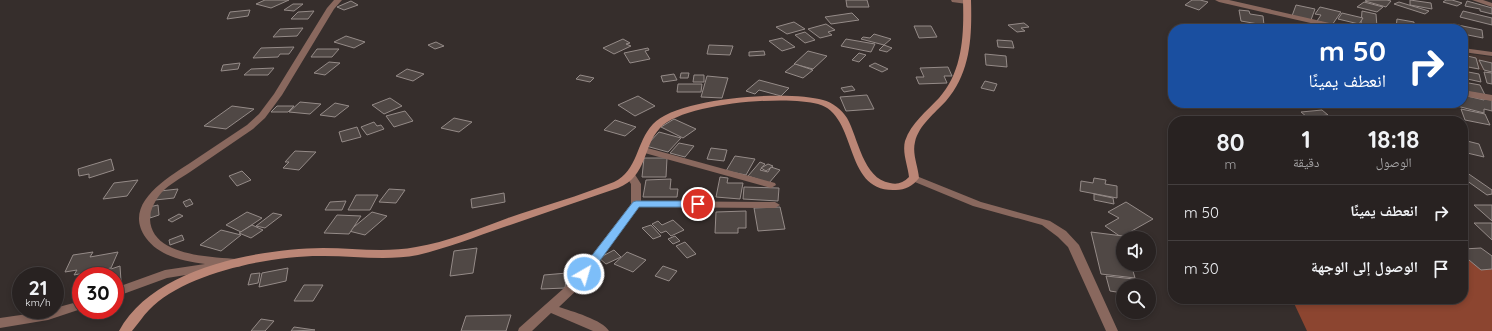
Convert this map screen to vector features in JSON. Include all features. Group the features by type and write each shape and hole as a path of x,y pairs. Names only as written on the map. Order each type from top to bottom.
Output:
{"street":[{"path":"237,263 190,257 161,247 151,237 146,228 144,216 149,201 159,189 250,127 262,116 278,95 291,72 338,0"},
{"path":"914,178 910,157 910,142 918,127 948,93 956,80 962,65 967,22 967,1 954,0"},
{"path":"1219,0 1325,24"},
{"path":"1476,0 1492,5"},
{"path":"1468,51 1492,54"},
{"path":"1468,94 1492,98"},
{"path":"124,290 165,274 289,254 323,252 390,255 417,252 451,242 625,180 637,168 656,126 670,116 691,108 713,104 802,100 820,102 833,108 842,118 860,161 870,176 878,184 890,187 902,186 909,184 914,178"},
{"path":"644,150 771,185"},
{"path":"524,331 576,284 636,204 636,184 630,175"},
{"path":"914,178 977,204 1046,223 1062,234 1073,245 1112,331"},
{"path":"636,204 775,205"},
{"path":"125,331 145,306 168,289 203,272 237,263"},
{"path":"0,323 48,315 72,308"},
{"path":"550,308 591,324 603,331"}],"shaded area":[{"path":"1468,54 1492,57 1492,78 1487,71 1468,68"},
{"path":"1468,253 1492,260 1492,331 1307,331 1294,304 1468,304"}],"building":[{"path":"265,0 289,0 271,8 256,4"},
{"path":"846,0 867,0 869,7 847,7"},
{"path":"1192,0 1208,2 1199,10 1185,5"},
{"path":"1410,0 1431,3 1432,9 1410,5"},
{"path":"1446,0 1462,3 1457,6 1443,2"},
{"path":"351,1 358,5 344,10 337,7"},
{"path":"1365,1 1391,1 1386,7"},
{"path":"1467,1 1492,8 1492,14 1480,11 1480,9 1465,6"},
{"path":"1364,2 1383,7 1377,12 1357,7"},
{"path":"1399,2 1429,11 1425,14 1394,4"},
{"path":"293,4 303,4 294,11 284,10"},
{"path":"1296,5 1315,9 1311,20 1292,16"},
{"path":"1320,7 1341,12 1333,24 1317,21 1321,15 1315,14"},
{"path":"250,10 248,16 227,19 230,12"},
{"path":"1239,10 1249,11 1250,14 1263,16 1264,24 1258,24 1241,21"},
{"path":"314,11 308,19 291,19 298,12"},
{"path":"1362,11 1376,14 1377,24 1361,24"},
{"path":"1463,11 1492,18 1492,25 1460,17"},
{"path":"852,13 859,20 831,24 825,17"},
{"path":"1342,13 1363,18 1359,24 1338,19"},
{"path":"1397,19 1414,22 1414,24 1396,24"},
{"path":"794,22 805,29 787,34 776,27"},
{"path":"1024,23 1029,27 1021,28 1025,31 1017,32 1008,25"},
{"path":"826,24 835,30 828,32 832,35 820,38 808,29"},
{"path":"914,26 931,26 937,37 919,38"},
{"path":"1468,27 1482,30 1483,38 1468,35"},
{"path":"303,28 297,36 273,37 280,29"},
{"path":"805,32 815,40 805,43 795,35"},
{"path":"874,34 891,39 884,45 861,39 863,37 870,38"},
{"path":"346,36 365,42 354,48 334,42"},
{"path":"782,38 795,47 782,51 769,41"},
{"path":"623,39 630,43 626,44 631,46 614,54 603,48"},
{"path":"846,39 875,44 871,52 841,46"},
{"path":"997,40 1012,41 1014,48 998,47"},
{"path":"436,42 444,46 435,49 428,45"},
{"path":"709,45 733,46 730,55 707,54"},
{"path":"884,45 892,48 887,52 879,50"},
{"path":"294,47 289,54 280,54 278,57 253,58 261,48"},
{"path":"648,48 649,50 645,51 650,59 630,63 624,53"},
{"path":"317,49 339,49 332,57 311,57"},
{"path":"764,51 765,55 749,56 749,52"},
{"path":"808,51 827,56 813,69 794,64"},
{"path":"859,53 866,55 859,62 852,60"},
{"path":"985,54 1006,56 1007,67 986,65"},
{"path":"1468,56 1476,58 1479,69 1468,67"},
{"path":"1479,60 1492,63 1492,72 1484,70"},
{"path":"329,62 340,63 325,75 314,73"},
{"path":"240,63 238,69 221,71 223,65"},
{"path":"875,63 888,69 882,72 869,66"},
{"path":"795,64 813,70 803,78 785,72"},
{"path":"948,67 952,76 944,76 947,83 919,84 916,77 924,77 920,68"},
{"path":"274,68 268,75 244,75 251,69"},
{"path":"407,69 424,74 413,81 396,76"},
{"path":"1468,72 1479,74 1481,82 1468,79"},
{"path":"1484,72 1492,73 1492,84 1487,83"},
{"path":"681,73 689,73 688,78 680,78"},
{"path":"674,74 677,80 663,82 661,76"},
{"path":"580,75 594,78 590,82 576,79"},
{"path":"694,75 704,75 704,82 693,82"},
{"path":"707,76 728,78 722,98 701,97"},
{"path":"759,80 789,88 781,96 759,90 755,94 746,91"},
{"path":"985,81 997,84 994,91 981,88"},
{"path":"1468,83 1480,85 1485,95 1468,92"},
{"path":"678,84 702,84 701,92 677,92"},
{"path":"852,86 855,90 844,92 841,88"},
{"path":"867,95 874,109 846,111 840,97"},
{"path":"638,96 655,106 635,116 618,105"},
{"path":"1468,96 1484,100 1492,100 1492,111 1484,109 1484,113 1465,108 1468,108"},
{"path":"390,98 402,106 384,114 372,105"},
{"path":"300,102 321,104 310,114 289,112"},
{"path":"335,103 349,106 335,117 320,115"},
{"path":"232,106 254,109 226,129 204,126"},
{"path":"277,106 294,106 288,112 271,112"},
{"path":"1461,109 1485,114 1490,125 1468,121 1468,116 1464,116"},
{"path":"1322,110 1328,115 1306,116 1301,112"},
{"path":"405,111 413,121 394,127 386,116"},
{"path":"454,118 472,122 459,132 441,128"},
{"path":"674,119 696,129 683,138 661,127"},
{"path":"615,120 636,127 625,136 604,130"},
{"path":"374,122 377,126 381,125 384,129 367,135 361,127"},
{"path":"357,127 361,137 342,142 339,132"},
{"path":"659,132 681,138 668,152 646,146"},
{"path":"1468,141 1479,144 1484,157 1468,153"},
{"path":"679,143 694,146 685,157 670,153"},
{"path":"711,148 727,150 724,161 707,159"},
{"path":"295,151 316,152 299,170 283,168 289,162 285,162"},
{"path":"735,156 755,159 746,175 726,171"},
{"path":"644,158 667,158 666,177 642,177"},
{"path":"111,159 114,170 89,178 89,174 79,176 78,169"},
{"path":"760,162 765,164 760,170 768,172 771,167 780,170 769,183 748,176"},
{"path":"768,164 773,166 766,171 761,168"},
{"path":"242,171 251,180 237,186 229,176"},
{"path":"1468,173 1492,190 1492,194 1487,195 1468,182"},
{"path":"720,177 728,178 727,183 743,183 740,199 716,197"},
{"path":"1094,178 1106,180 1105,184 1117,186 1117,198 1080,191 1081,181 1093,183"},
{"path":"671,179 670,189 678,189 677,197 643,197 646,180"},
{"path":"138,180 127,196 103,199 114,183"},
{"path":"744,187 779,188 778,201 743,199"},
{"path":"178,189 174,198 155,200 160,191"},
{"path":"389,189 405,190 396,203 379,202"},
{"path":"504,193 505,202 472,208 471,199"},
{"path":"1094,194 1113,198 1114,204 1094,200"},
{"path":"356,195 378,195 370,210 348,210"},
{"path":"190,199 193,204 186,207 183,202"},
{"path":"346,201 342,210 325,210 330,202"},
{"path":"1126,202 1153,219 1132,231 1116,231 1116,234 1105,226 1119,218 1108,212"},
{"path":"158,205 159,215 150,218 149,207"},
{"path":"1474,205 1492,205 1492,221"},
{"path":"780,207 785,229 758,231 754,208"},
{"path":"746,211 746,228 738,228 738,233 715,233 716,212"},
{"path":"247,212 262,218 241,232 226,225"},
{"path":"372,212 387,216 365,235 349,231"},
{"path":"273,213 282,215 265,228 256,226"},
{"path":"179,214 183,216 172,222 168,220"},
{"path":"337,215 361,216 349,234 324,233"},
{"path":"673,220 684,230 671,236 666,231 661,233 652,224 658,221 662,225"},
{"path":"1474,223 1492,223 1492,240"},
{"path":"252,225 263,230 251,238 239,233"},
{"path":"651,225 661,236 653,239 642,228"},
{"path":"221,230 241,235 221,251 200,245"},
{"path":"1091,232 1116,235 1116,271 1133,271 1135,278 1101,274"},
{"path":"182,235 184,240 170,245 169,240"},
{"path":"675,236 680,241 673,244 668,239"},
{"path":"685,242 696,254 687,258 676,246"},
{"path":"477,248 473,273 450,276 454,251"},
{"path":"1481,248 1492,256 1492,269 1481,270 1468,259 1468,249"},
{"path":"614,250 621,257 606,264 599,258"},
{"path":"93,252 90,257 118,252 111,267 72,267 72,271 65,272 73,255"},
{"path":"627,252 646,260 633,272 614,264"},
{"path":"663,266 677,271 669,281 655,276"},
{"path":"288,268 286,281 259,287 262,273"},
{"path":"260,273 258,283 248,285 251,274"},
{"path":"567,273 565,288 541,289 544,275"},
{"path":"1106,276 1134,279 1116,279 1116,292 1110,291"},
{"path":"304,285 323,285 313,301 294,301"},
{"path":"511,315 506,331 461,331 466,316"},
{"path":"261,319 274,321 265,331 251,331"},
{"path":"294,327 315,330 291,331"}],"route":[{"path":"584,274 636,204 698,204"}]}
